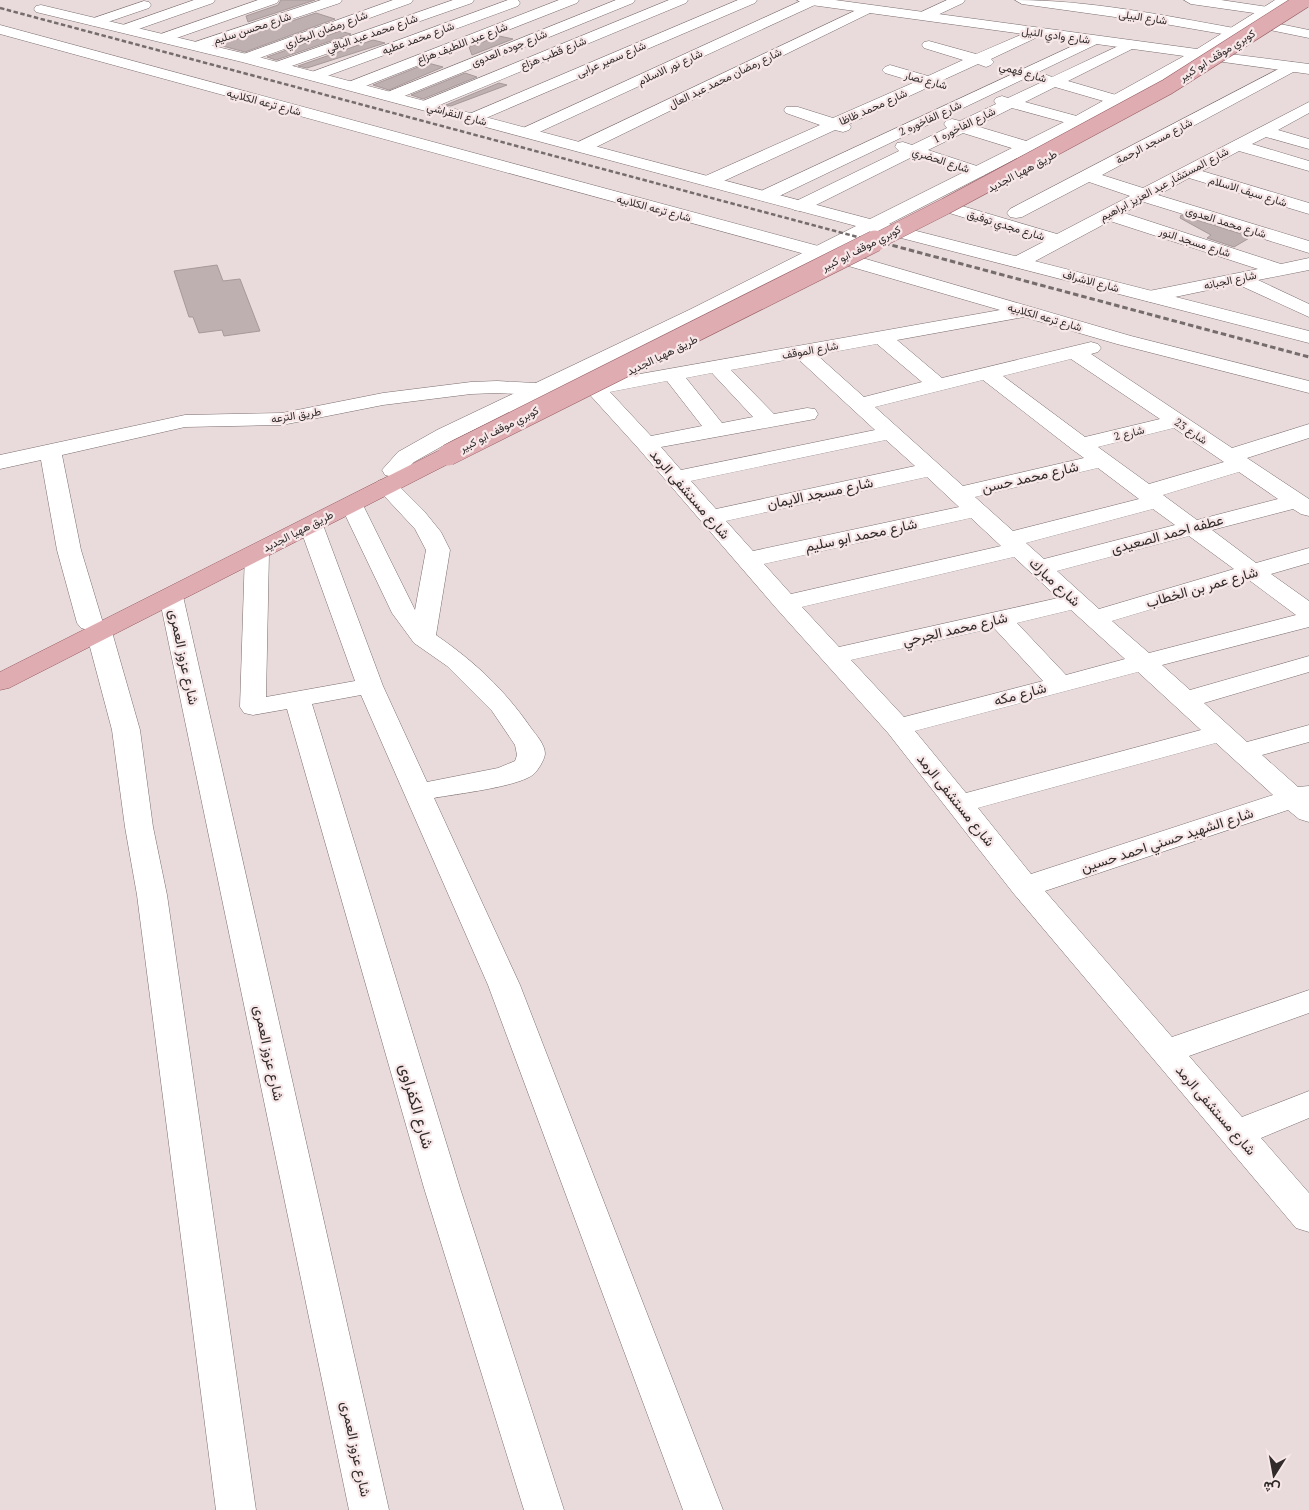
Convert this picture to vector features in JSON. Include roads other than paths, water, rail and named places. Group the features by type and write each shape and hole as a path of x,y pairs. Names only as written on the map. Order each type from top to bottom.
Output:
{"main road":[{"name":"كوبري موقف ابو كبير","path":"396,477 442,452 954,202 1167,88 1296,6"},
{"name":"طريق ههيا الجديد","path":"0,668 171,596 352,504 396,477"},
{"name":"طريق ههيا الجديد","path":"0,682 94,627 396,477"}],"street":[{"path":"96,22 159,0"},
{"path":"124,29 208,0"},
{"path":"163,38 272,0"},
{"name":"شارع محسن سليم","path":"197,46 335,0"},
{"name":"شارع رمضان البخاري","path":"246,58 406,0"},
{"name":"شارع محمد عبد الباقي","path":"278,66 466,0"},
{"name":"شارع محمد عطيه","path":"314,76 522,0"},
{"name":"شارع عبد اللطيف هزاع","path":"352,86 572,0"},
{"name":"شارع جوده العدوى","path":"391,96 628,0"},
{"name":"شارع قطب هزاع","path":"424,106 681,0"},
{"name":"شارع سمير عرابى","path":"473,118 750,0"},
{"path":"924,16 958,0"},
{"name":"شارع البيلى","path":"1022,0 1068,3 1234,32"},
{"path":"1191,0 1269,19 1309,34"},
{"name":"شارع وادي النيل","path":"808,1 833,2 867,9 1020,30 1040,22 1094,40 1222,57 1295,56 1309,69"},
{"name":"شارع نور الاسلام","path":"527,132 808,1"},
{"name":"طريق ههيا الجديد","path":"396,477 406,457 425,445 698,312 1078,122 1200,54 1234,32 1309,1"},
{"name":"شارع محمد ظاظا","path":"709,181 978,59 1068,3"},
{"name":"شارع النقراشي","path":"41,9 278,66 872,225"},
{"name":"شارع رمضان محمد عبد العال","path":"582,147 867,9"},
{"name":"طريق ههيا الجديد","path":"396,477 434,468 472,452 595,388 894,241 905,233 1147,103 1222,57 1269,19"},
{"name":"شارع ترعه الكلابيه","path":"0,29 816,253 852,261 1124,340 1309,387"},
{"name":"شارع الفاخوره 2","path":"765,196 1094,40"},
{"name":"شارع فهمي","path":"929,45 1117,100"},
{"name":"شارع الفاخوره 1","path":"800,206 1129,45"},
{"name":"شارع مسجد الرحمة","path":"1016,213 1087,176 1295,56"},
{"name":"شارع نصار","path":"890,70 1078,122"},
{"path":"549,86 598,100"},
{"path":"866,96 1027,147"},
{"name":"شارع المستشار عبد العزيز ابراهيم","path":"1019,262 1309,106"},
{"name":"شارع الحضري","path":"792,110 977,172"},
{"path":"1263,131 1309,144"},
{"path":"1237,144 1309,166"},
{"path":"1208,160 1236,169"},
{"name":"شارع سيف الاسلام","path":"1187,172 1309,209"},
{"name":"شارع محمد العدوى","path":"1087,176 1221,220 1297,240"},
{"name":"شارع مجدي توفيق","path":"952,208 1059,241"},
{"name":"شارع مسجد النور","path":"1108,214 1281,270"},
{"path":"1188,240 1221,220"},
{"name":"شارع الاشراف","path":"872,225 1309,337"},
{"name":"شارع الجبانه","path":"1151,296 1281,270 1306,267"},
{"path":"1239,278 1309,311"},
{"name":"شارع الموقف","path":"595,388 1024,312"},
{"path":"881,337 938,385"},
{"path":"859,404 1124,340"},
{"name":"شارع مبارك","path":"801,351 1184,700 1242,752 1304,802"},
{"name":"شارع 23","path":"1074,352 1235,460 1300,498"},
{"path":"717,367 769,421"},
{"name":"شارع محمد حسن","path":"986,373 1309,612"},
{"path":"672,374 716,430"},
{"name":"طريق الترعه","path":"0,462 185,421 282,419 383,399 472,388 595,388"},
{"name":"شارع مستشفى الرمد","path":"595,388 646,443 785,603 898,727 1025,887 1309,1218"},
{"path":"646,443 807,414"},
{"name":"شارع 2","path":"1081,445 1177,421"},
{"path":"785,603 1013,544 1153,496 1235,460 1309,431"},
{"path":"675,478 890,433"},
{"path":"50,451 69,550 126,730 139,827 152,894 236,1510"},
{"name":"شارع محمد حسن","path":"958,494 1102,460"},
{"name":"شارع مسجد الايمان","path":"710,517 930,470"},
{"path":"396,477 438,550 423,638"},
{"name":"عطفه احمد الصعيدى","path":"1039,568 1194,528 1300,498"},
{"path":"352,504 404,613 423,638 456,661 502,706 529,745 531,755 528,764 523,769 504,776 418,792"},
{"name":"شارع محمد ابو سليم","path":"748,560 975,510"},
{"path":"310,525 370,686 504,985 703,1510"},
{"path":"257,552 253,707 370,686"},
{"name":"شارع عمر بن الخطاب","path":"1085,610 1253,572 1309,555"},
{"name":"شارع عزوز العمرى","path":"171,596 370,1510"},
{"name":"شارع محمد الجرحي","path":"833,656 1000,619 1085,610"},
{"path":"1000,619 1060,684"},
{"path":"1142,662 1309,619"},
{"name":"شارع مكه","path":"898,727 1142,662"},
{"path":"1184,700 1309,664"},
{"name":"شارع الكفراوى","path":"297,699 442,1188 544,1510"},
{"path":"959,804 1221,733"},
{"path":"1242,752 1309,733"},
{"name":"شارع الشهيد حسني احمد حسين","path":"1025,887 1304,802"},
{"path":"1165,1052 1309,1001"},
{"path":"1236,1134 1309,1104"}],"railway":[{"path":"0,8 880,243"},
{"path":"876,241 1309,357"}]}
